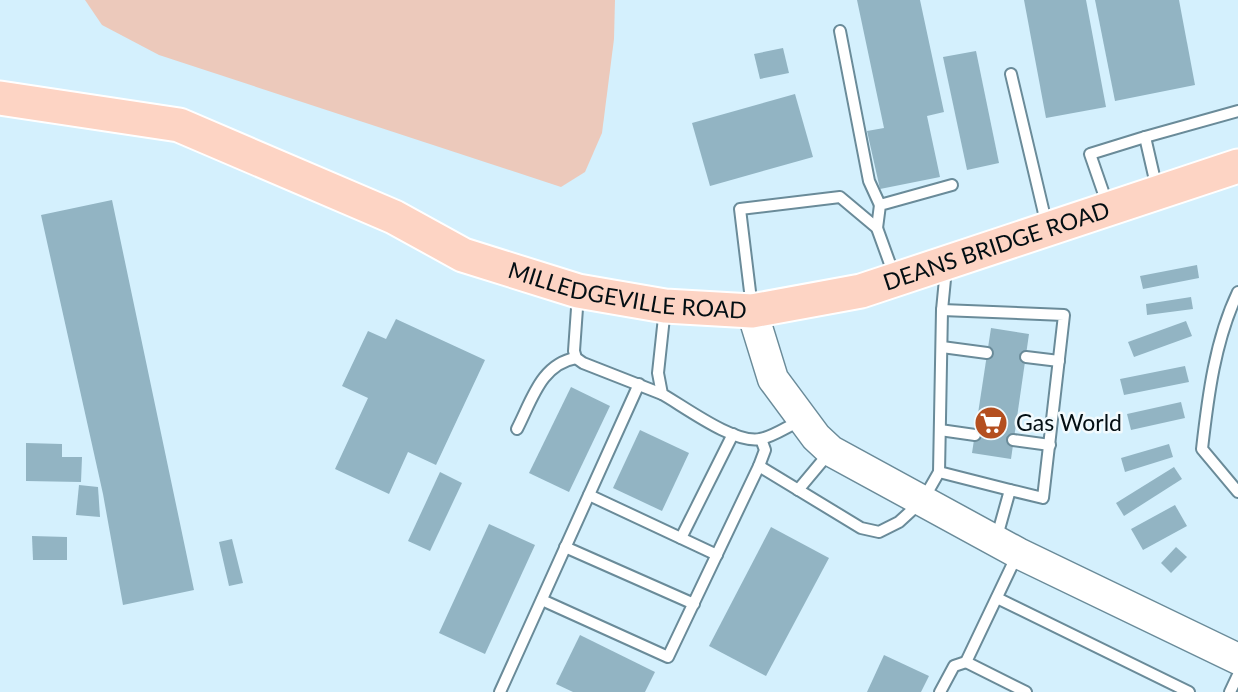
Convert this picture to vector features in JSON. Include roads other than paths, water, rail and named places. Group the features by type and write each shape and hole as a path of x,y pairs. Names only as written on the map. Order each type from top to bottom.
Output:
{"main road":[{"name":"MILLEDGEVILLE ROAD","path":"0,98 179,125 394,217 463,255 578,291 665,306 752,311"},
{"name":"DEANS BRIDGE ROAD","path":"752,311 861,291 1238,166"}],"street":[{"name":"MILLEDGEVILLE ROAD","path":"752,311 773,379 802,419 831,451 1007,547 1238,659"}],"lane":[{"path":"840,31 869,181 880,205 877,228 895,279"},
{"path":"1011,74 1047,228"},
{"path":"1109,208 1090,154 1238,111"},
{"path":"1145,137 1158,192"},
{"path":"880,205 952,185"},
{"path":"752,311 740,209 841,197 877,228"},
{"path":"759,466 861,528 879,532 899,523 923,500 939,472 942,310 947,262"},
{"path":"578,291 574,351 576,358 583,363 662,394 743,438 761,439 802,419"},
{"path":"1238,292 1225,319 1208,397 1202,449 1238,492"},
{"path":"662,394 658,373 665,306"},
{"path":"939,472 1043,498 1064,315 942,310"},
{"path":"942,347 987,353"},
{"path":"1026,357 1059,361"},
{"path":"517,429 545,374 561,361 576,358"},
{"path":"500,692 639,384"},
{"path":"940,430 975,435"},
{"path":"681,538 733,433"},
{"path":"542,600 668,657 759,466 765,450 761,439"},
{"path":"1013,440 1049,445"},
{"path":"798,490 831,451"},
{"path":"966,662 997,598 1007,547 1010,489"},
{"path":"589,495 717,555"},
{"path":"565,547 694,604"},
{"path":"997,598 1189,692"},
{"path":"940,692 954,666 966,662 1026,692"},
{"path":"1230,692 1238,675"}],"place":[{"name":"Gas World","path":"991,423"}]}
